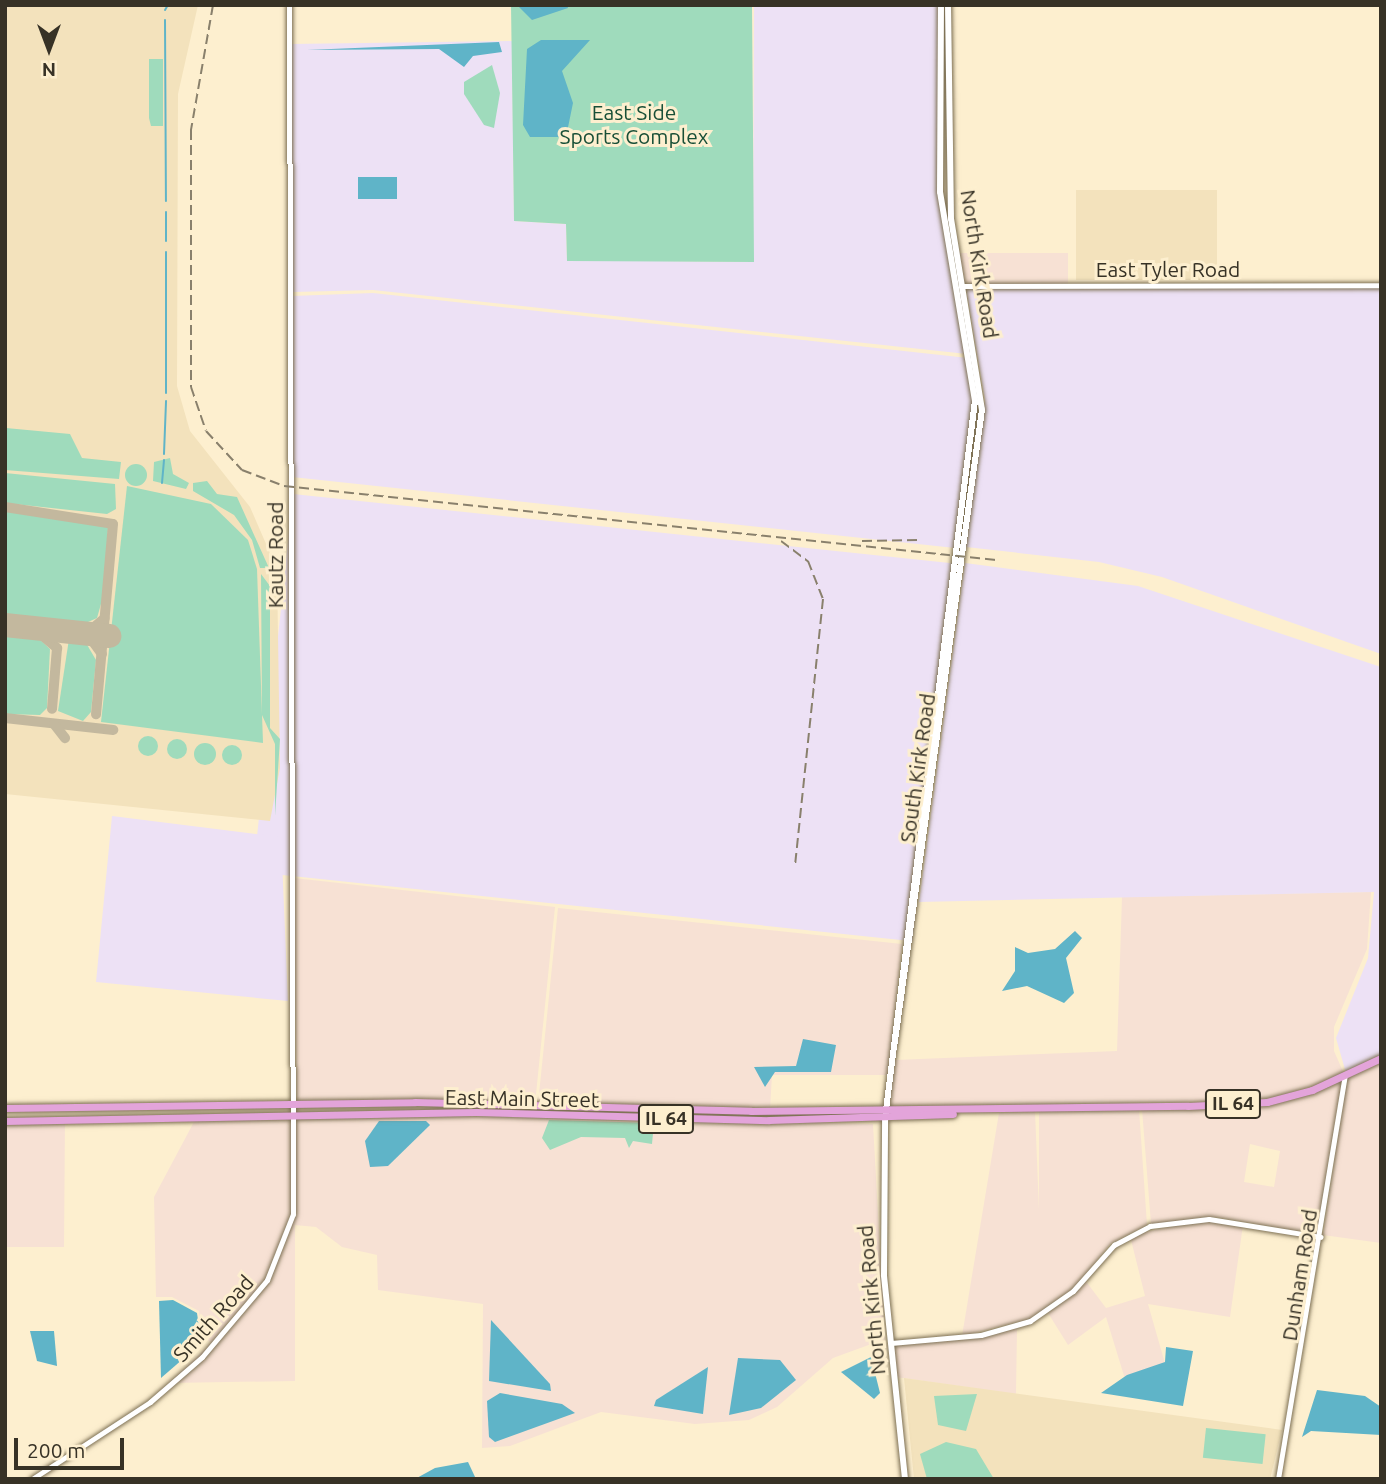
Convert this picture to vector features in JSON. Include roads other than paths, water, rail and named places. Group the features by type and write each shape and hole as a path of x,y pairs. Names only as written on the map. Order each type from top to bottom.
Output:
{"main road":[{"name":"North Kirk Road","path":"941,5 940,192 982,390 969,485"},
{"name":"North Kirk Road","path":"948,5 950,206 960,286"},
{"name":"South Kirk Road","path":"885,1114 969,485"},
{"name":"East Main Street","path":"5,1121 294,1114 885,1114 1267,1102 1345,1076 1381,1058"},
{"name":"East Main Street","path":"5,1108 295,1104 885,1114"},
{"name":"North Kirk Road","path":"885,1114 881,1228 905,1479"}],"street":[{"name":"Kautz Road","path":"289,5 295,1104"},
{"name":"East Tyler Road","path":"960,286 1381,285"},
{"name":"Dunham Road","path":"1278,1479 1321,1237 1345,1076"},
{"name":"Smith Road","path":"32,1479 169,1388 254,1299 285,1245 293,1214 295,1104"},
{"path":"891,1343 981,1335 1030,1321 1073,1292 1114,1245 1150,1226 1209,1219 1321,1237"}],"water":[{"path":"517,5 567,5 568,8 532,20"},
{"path":"541,40 590,40 562,71 573,103 566,137 530,137 523,125 527,49"},
{"path":"499,42 502,52 473,56 464,67 439,49 307,50"},
{"path":"358,177 397,177 397,199 358,199"},
{"path":"1075,931 1082,938 1066,958 1074,993 1064,1003 1027,986 1002,991 1015,971 1015,947 1028,953 1055,949"},
{"path":"803,1039 836,1045 831,1072 775,1072 765,1087 754,1067 796,1066"},
{"path":"379,1121 426,1121 430,1125 388,1166 370,1167 365,1141"},
{"path":"173,1300 197,1313 200,1335 191,1352 161,1378 159,1301"},
{"path":"491,1320 550,1384 551,1391 489,1381"},
{"path":"30,1331 54,1331 57,1366 37,1361"},
{"path":"1166,1347 1193,1351 1183,1406 1101,1393 1127,1375 1165,1362"},
{"path":"871,1357 880,1393 874,1399 841,1372"},
{"path":"738,1358 780,1360 796,1380 761,1408 729,1415"},
{"path":"708,1367 703,1414 654,1406 656,1400"},
{"path":"1317,1390 1365,1396 1381,1407 1381,1435 1311,1431 1302,1437"},
{"path":"500,1393 562,1404 575,1413 495,1442 489,1437 487,1401"},
{"path":"468,1462 476,1479 415,1479 435,1468"}],"waterway":[{"path":"165,10 168,5"},
{"path":"165,20 166,201"},
{"path":"166,212 166,241"},
{"path":"166,252 166,393"},
{"path":"164,454 166,401"},
{"path":"162,483 164,460"}],"railway":[{"path":"213,5 191,130 191,387 206,431 242,470 284,486 996,560"},
{"path":"862,541 918,540"},
{"path":"781,541 808,561 823,599 795,867"}],"park label":[{"name":"East Side Sports Complex","path":"634,124"}]}
